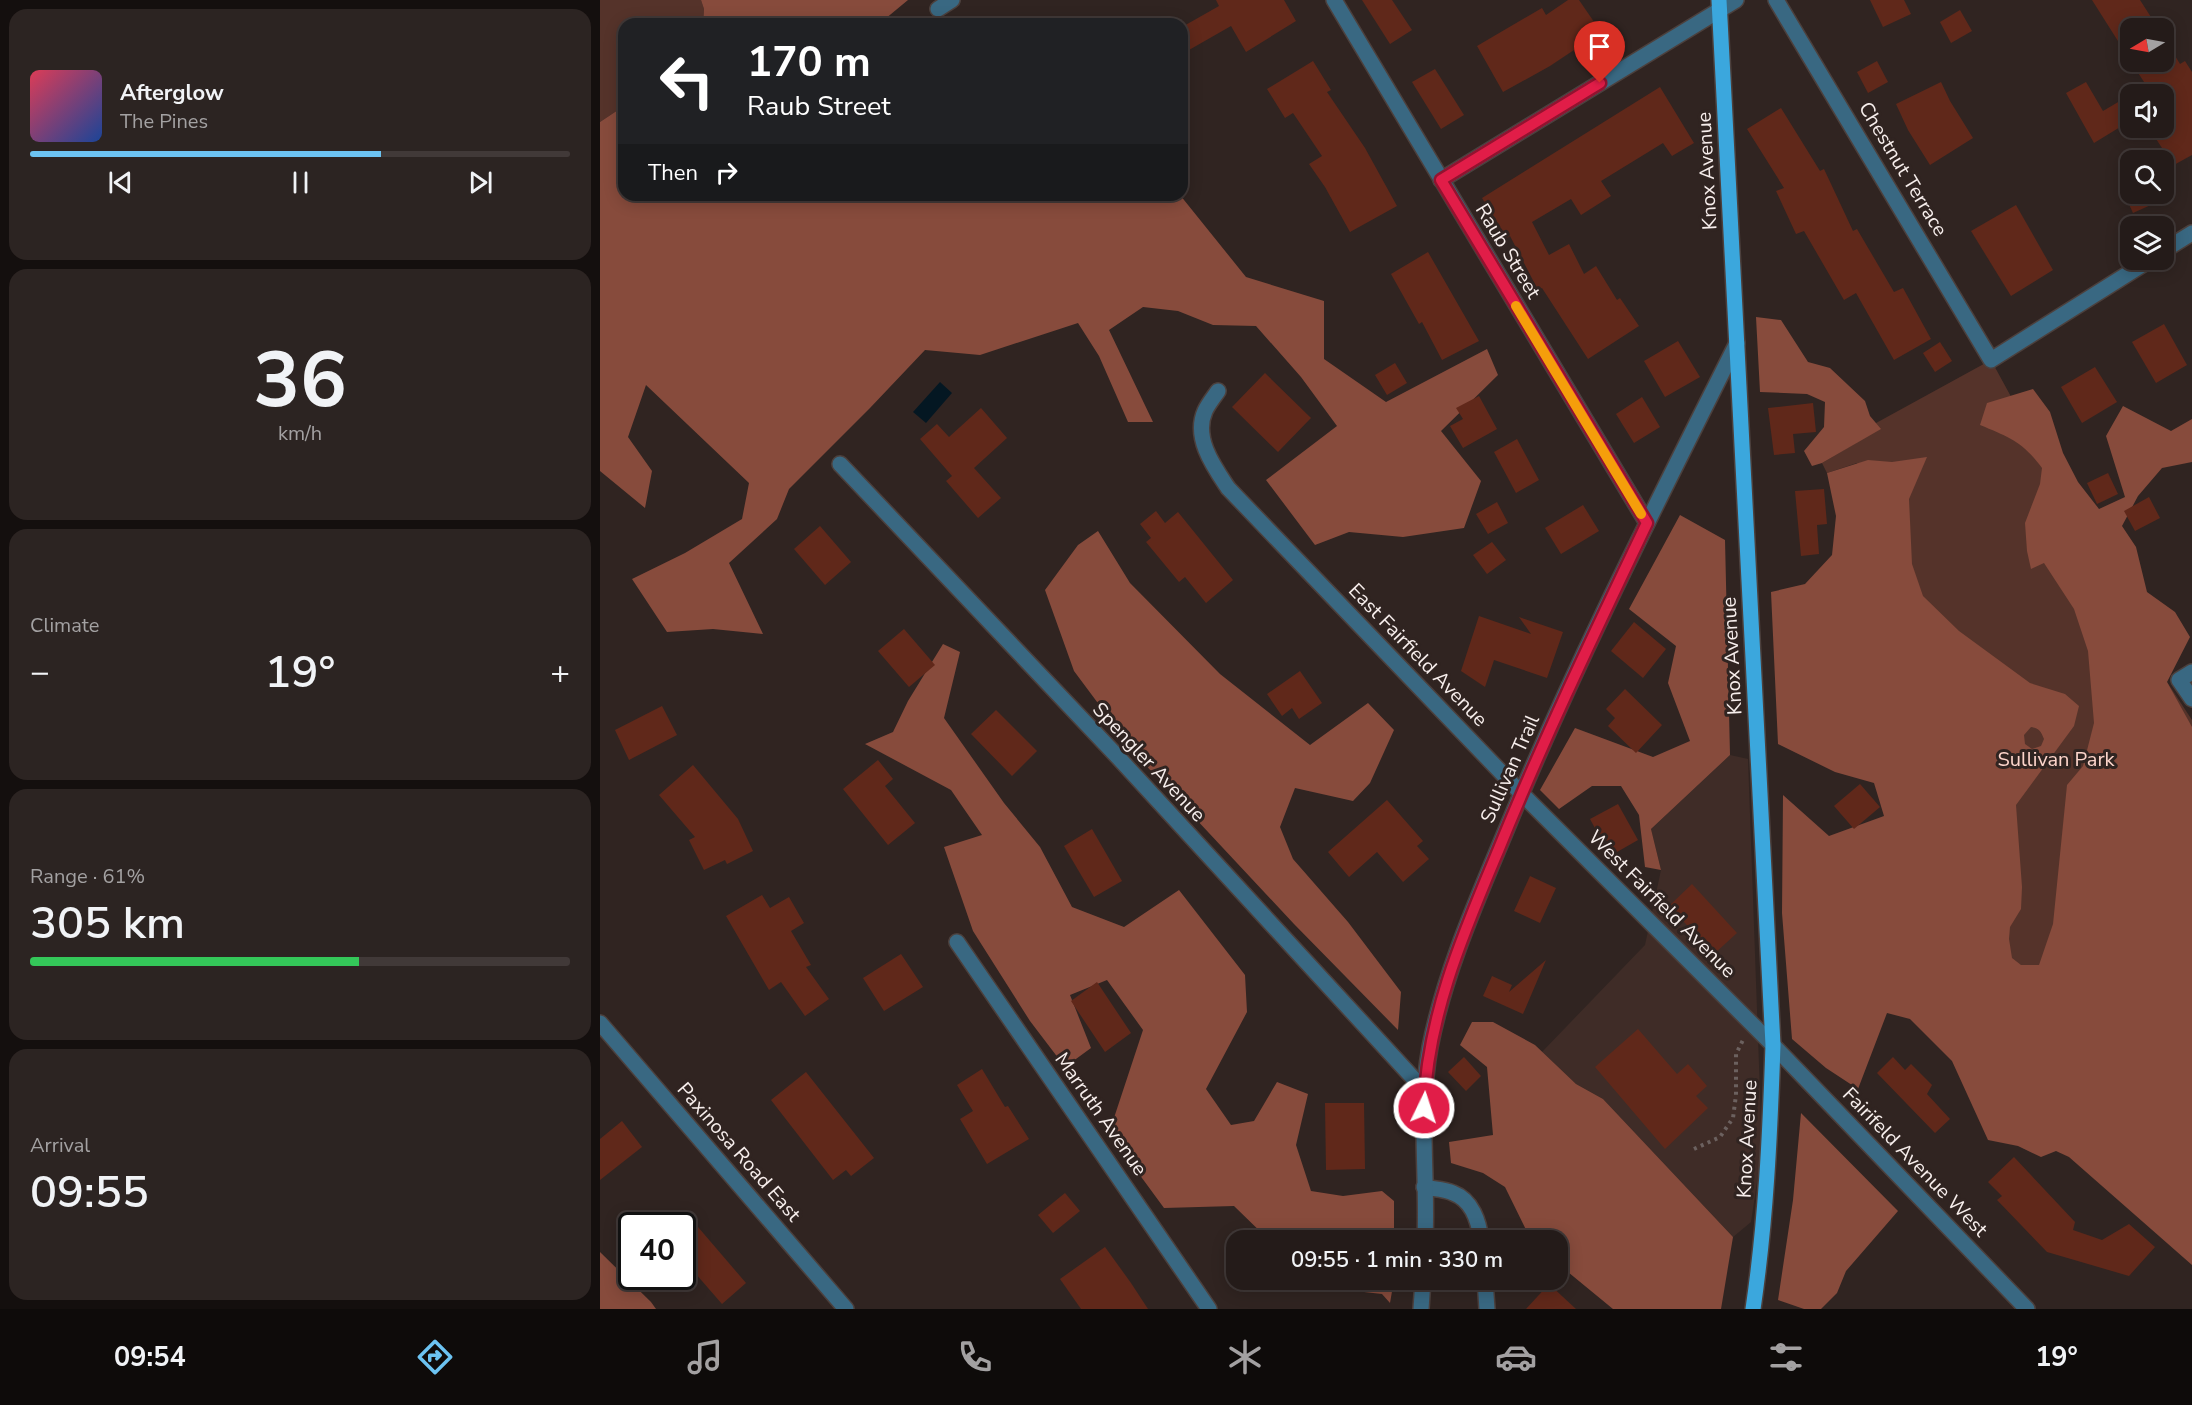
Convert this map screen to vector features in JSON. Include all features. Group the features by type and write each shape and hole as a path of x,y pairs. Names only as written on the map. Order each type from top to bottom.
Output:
{"main road":[{"name":"Knox Avenue","path":"1720,5 1773,1045 1769,1166 1762,1248 1753,1309"}],"street":[{"path":"938,9 952,0"},
{"name":"Raub Street","path":"1334,0 1647,523"},
{"path":"1441,180 1720,5 1736,0"},
{"name":"Chestnut Terrace","path":"1776,0 1991,360 2134,270"},
{"path":"2174,244 2192,233"},
{"name":"Sullivan Trail","path":"1425,1230 1423,1142 1425,1091 1430,1048 1456,953 1521,793 1582,658 1737,343"},
{"name":"East Fairfield Avenue","path":"1218,391 1204,412 1202,433 1205,450 1228,488 1521,793"},
{"name":"Spengler Avenue","path":"840,464 1116,755 1425,1091"},
{"path":"2186,676 2192,699"},
{"name":"West Fairfield Avenue","path":"1521,793 1773,1045"},
{"name":"Marruth Avenue","path":"957,942 1209,1309"},
{"name":"Paxinosa Road East","path":"600,1023 846,1309"},
{"name":"Fairifeld Avenue West","path":"1773,1045 2027,1309"},
{"path":"1425,1187 1454,1193 1470,1205 1480,1230"},
{"path":"1421,1309 1422,1290"},
{"path":"1486,1290 1487,1309"}],"path":[{"path":"1694,1149 1719,1137 1732,1118 1736,1095 1736,1054 1751,1022"}],"shaded area":[{"path":"701,0 908,0 886,18 703,18"},
{"path":"618,110 618,201 1185,201 1246,277 1324,301 1324,359 1386,402 1487,349 1498,375 1441,431 1481,481 1464,528 1403,537 1349,532 1315,545 1266,480 1337,426 1301,377 1256,326 1213,325 1178,311 1143,307 1109,330 1153,422 1128,422 1099,356 1078,323 980,355 925,350 789,489 777,519 729,563 763,634 713,629 667,632 632,579 685,553 742,519 749,483 646,385 628,437 652,471 645,508 600,471 600,122"},
{"path":"1756,317 1781,320 1808,362 1830,368 1865,401 1870,416 1881,429 1822,463 1812,466 1804,451 1824,427 1825,402 1807,394 1760,392"},
{"path":"2033,389 2050,412 2063,453 2078,482 2099,509 2125,497 2106,436 2123,406 2171,431 2192,419 2192,462 2162,468 2138,496 2122,526 2136,547 2147,592 2175,612 2190,637 2167,682 2192,727 2192,1265 2069,1157 2056,1151 2041,1157 2018,1146 1988,1140 1952,1061 1910,1019 1887,1013 1858,1089 1826,1068 1792,1039 1782,913 1783,795 1829,836 1884,816 1874,783 1835,772 1778,744 1771,592 1805,584 1832,555 1836,516 1827,473 1868,460 1892,462 1927,457 1909,499 1912,564 1923,596 1959,631 2030,683 2065,694 2079,706 2074,726 2016,805 2022,887 2021,909 2010,927 2012,958 2021,965 2039,965 2053,924 2067,785 2083,766 2094,723 2088,651 2074,609 2044,563 2031,569 2025,523 2040,484 2042,468 2015,441 1980,425 1987,403","holes":["2031,727 2039,730 2044,739 2041,746 2032,749 2025,744 2024,735"]},
{"path":"1680,515 1725,540 1730,755 1651,829 1661,870 1645,867 1639,815 1621,786 1592,786 1559,809 1540,790 1575,728 1653,757 1690,741 1668,683 1676,646 1629,609"},
{"path":"1098,531 1130,583 1220,674 1310,745 1368,703 1394,730 1370,783 1353,801 1295,788 1280,827 1293,859 1348,922 1401,992 1398,1030 1294,924 1138,757 1074,671 1045,590 1078,545"},
{"path":"943,644 960,652 944,718 1004,803 1040,847 1072,907 1124,927 1179,890 1245,975 1247,1012 1206,1089 1231,1125 1254,1121 1277,1082 1308,1094 1296,1145 1311,1191 1343,1196 1382,1191 1394,1201 1394,1230 1259,1230 1234,1206 1164,1208 1109,1133 1143,1030 1107,980 1070,995 1091,1048 1065,1067 1030,1021 973,931 944,847 982,835 951,790 865,744 893,732 908,701"},
{"path":"1730,755 1748,759 1762,1149 1751,1222 1733,1237 1603,1099 1576,1084 1542,1052 1645,945 1661,870 1651,829"},
{"path":"1472,1022 1493,1022 1535,1045 1576,1084 1603,1099 1733,1237 1721,1309 1613,1309 1568,1272 1568,1230 1526,1230 1505,1187 1483,1173 1451,1163 1449,1142 1493,1135 1487,1067 1460,1045"},
{"path":"1801,1113 1898,1211 1846,1271 1837,1293 1821,1309 1804,1309 1778,1300 1793,1200"},
{"path":"600,1252 618,1270 618,1290 639,1290 656,1309 600,1309"},
{"path":"1346,1290 1392,1290 1390,1303 1382,1294"}],"green space":[{"path":"600,0 701,0 703,18 618,18 618,110 600,122"},
{"name":"Sullivan Park","path":"1991,360 2167,682 2192,720 2192,1053 2056,1151 1857,463 1827,473 1822,463 1856,443 1856,434"}],"water":[{"path":"940,382 952,393 926,423 913,412"}],"building":[{"path":"1216,0 1284,0 1296,21 1246,52 1231,26 1188,51 1188,24 1219,6"},
{"path":"1362,0 1392,0 1412,30 1390,44"},
{"path":"1568,0 1579,0 1601,32 1550,66 1503,92 1477,46 1542,8 1546,15"},
{"path":"1870,0 1904,0 1911,14 1883,27"},
{"path":"2092,0 2140,0 2152,18 2120,18 2120,44"},
{"path":"1960,10 1972,31 1951,43 1940,22"},
{"path":"2174,54 2180,64 2185,61 2192,72 2192,155 2174,165 2174,150 2158,150 2162,148 2156,138 2174,138 2174,84 2145,84 2138,72 2174,72"},
{"path":"1313,61 1331,90 1327,92 1365,148 1397,206 1350,232 1325,187 1309,164 1322,156 1293,113 1285,118 1267,89"},
{"path":"1877,61 1888,82 1868,93 1857,72"},
{"path":"1435,69 1464,115 1441,129 1412,82"},
{"path":"1941,82 1973,138 1930,165 1908,130 1896,104"},
{"path":"2086,82 2103,111 2120,101 2120,127 2094,143 2066,93"},
{"path":"1660,87 1694,143 1672,156 1663,143 1601,181 1611,196 1581,215 1571,199 1532,222 1549,255 1569,244 1584,274 1596,266 1617,300 1620,298 1639,326 1588,359 1542,288 1538,290 1510,236 1507,238 1482,198"},
{"path":"1781,108 1820,171 1824,169 1853,231 1857,229 1894,292 1903,288 1931,339 1894,360 1856,293 1844,300 1804,231 1796,234 1776,191 1784,188 1747,129"},
{"path":"2129,204 2153,204 2133,213"},
{"path":"2016,205 2053,270 2011,296 1971,231"},
{"path":"1428,252 1479,341 1442,360 1422,322 1419,324 1391,274"},
{"path":"2164,324 2187,365 2156,383 2132,342"},
{"path":"1678,341 1700,377 1665,397 1644,361"},
{"path":"1940,342 1952,361 1935,372 1923,353"},
{"path":"1395,363 1407,383 1387,395 1375,375"},
{"path":"2095,367 2117,402 2082,423 2061,387"},
{"path":"1265,373 1311,418 1278,452 1232,407"},
{"path":"1479,396 1497,429 1463,448 1450,426 1463,419 1456,408"},
{"path":"1642,397 1660,427 1634,443 1616,414"},
{"path":"1813,403 1816,432 1793,434 1795,453 1774,455 1768,408"},
{"path":"981,408 1007,438 974,468 1001,498 978,518 946,481 952,476 920,439 937,424 949,437"},
{"path":"1517,439 1539,480 1516,493 1494,452"},
{"path":"2108,473 2118,494 2097,504 2087,483"},
{"path":"1824,489 1827,524 1817,525 1819,554 1801,556 1795,491"},
{"path":"2149,497 2160,518 2135,531 2124,511"},
{"path":"1497,502 1508,523 1488,534 1476,514"},
{"path":"1583,505 1599,531 1561,554 1545,528"},
{"path":"1156,511 1165,523 1178,512 1233,580 1206,603 1185,577 1179,582 1146,542 1151,538 1140,524"},
{"path":"820,526 851,562 825,585 794,549"},
{"path":"1492,542 1506,560 1487,574 1473,555"},
{"path":"1479,616 1531,634 1519,617 1563,632 1547,678 1494,660 1485,687 1461,671"},
{"path":"1634,622 1666,649 1643,678 1611,651"},
{"path":"904,629 935,665 909,687 878,651"},
{"path":"1300,671 1322,703 1299,719 1292,708 1282,716 1267,694"},
{"path":"1625,689 1662,725 1636,753 1608,726 1615,718 1606,709"},
{"path":"662,706 677,735 629,760 615,730"},
{"path":"996,710 1037,751 1012,776 971,734"},
{"path":"878,760 893,779 885,786 915,823 888,845 843,789"},
{"path":"693,765 738,819 753,851 727,864 725,860 704,870 689,840 695,837 659,795"},
{"path":"1860,784 1880,807 1854,829 1834,806"},
{"path":"1387,800 1423,841 1417,846 1429,859 1403,882 1377,852 1349,877 1328,852"},
{"path":"1618,804 1638,840 1610,856 1590,819"},
{"path":"1092,829 1122,881 1094,897 1064,846"},
{"path":"1530,876 1556,888 1540,923 1514,911"},
{"path":"1692,884 1737,933 1714,954 1669,906"},
{"path":"762,895 770,908 789,897 804,923 791,931 811,965 806,967 829,999 805,1016 781,982 769,990 726,916"},
{"path":"901,954 923,987 884,1011 863,978"},
{"path":"1546,960 1523,1014 1483,996 1492,976 1512,985 1509,992"},
{"path":"1097,982 1131,1033 1105,1052 1071,1001"},
{"path":"1638,1029 1677,1074 1688,1064 1707,1086 1696,1096 1708,1108 1665,1149 1595,1067"},
{"path":"1464,1057 1481,1076 1466,1091 1448,1072"},
{"path":"1893,1057 1905,1070 1911,1064 1932,1085 1927,1094 1950,1119 1935,1133 1877,1073"},
{"path":"982,1069 1005,1107 1008,1106 1029,1139 987,1164 960,1119 973,1111 957,1085"},
{"path":"806,1072 874,1158 851,1176 846,1170 833,1180 771,1100"},
{"path":"1325,1103 1364,1103 1365,1169 1326,1170"},
{"path":"622,1121 642,1147 600,1180 600,1139"},
{"path":"2014,1157 2075,1222 2073,1230 2102,1240 2129,1224 2155,1247 2129,1276 2047,1252 1997,1200 2002,1196 1988,1182"},
{"path":"1065,1193 1080,1211 1053,1233 1038,1215"},
{"path":"698,1227 746,1283 722,1304 696,1274 696,1229"},
{"path":"1105,1247 1148,1309 1081,1309 1060,1279"},
{"path":"1543,1290 1555,1290 1576,1309 1526,1309"}],"slow traffic":[{"path":"1516,306 1641,514"}],"route":[{"path":"1424,1108 1430,1048 1456,953 1521,793 1582,658 1647,523 1441,180 1600,83"}]}
